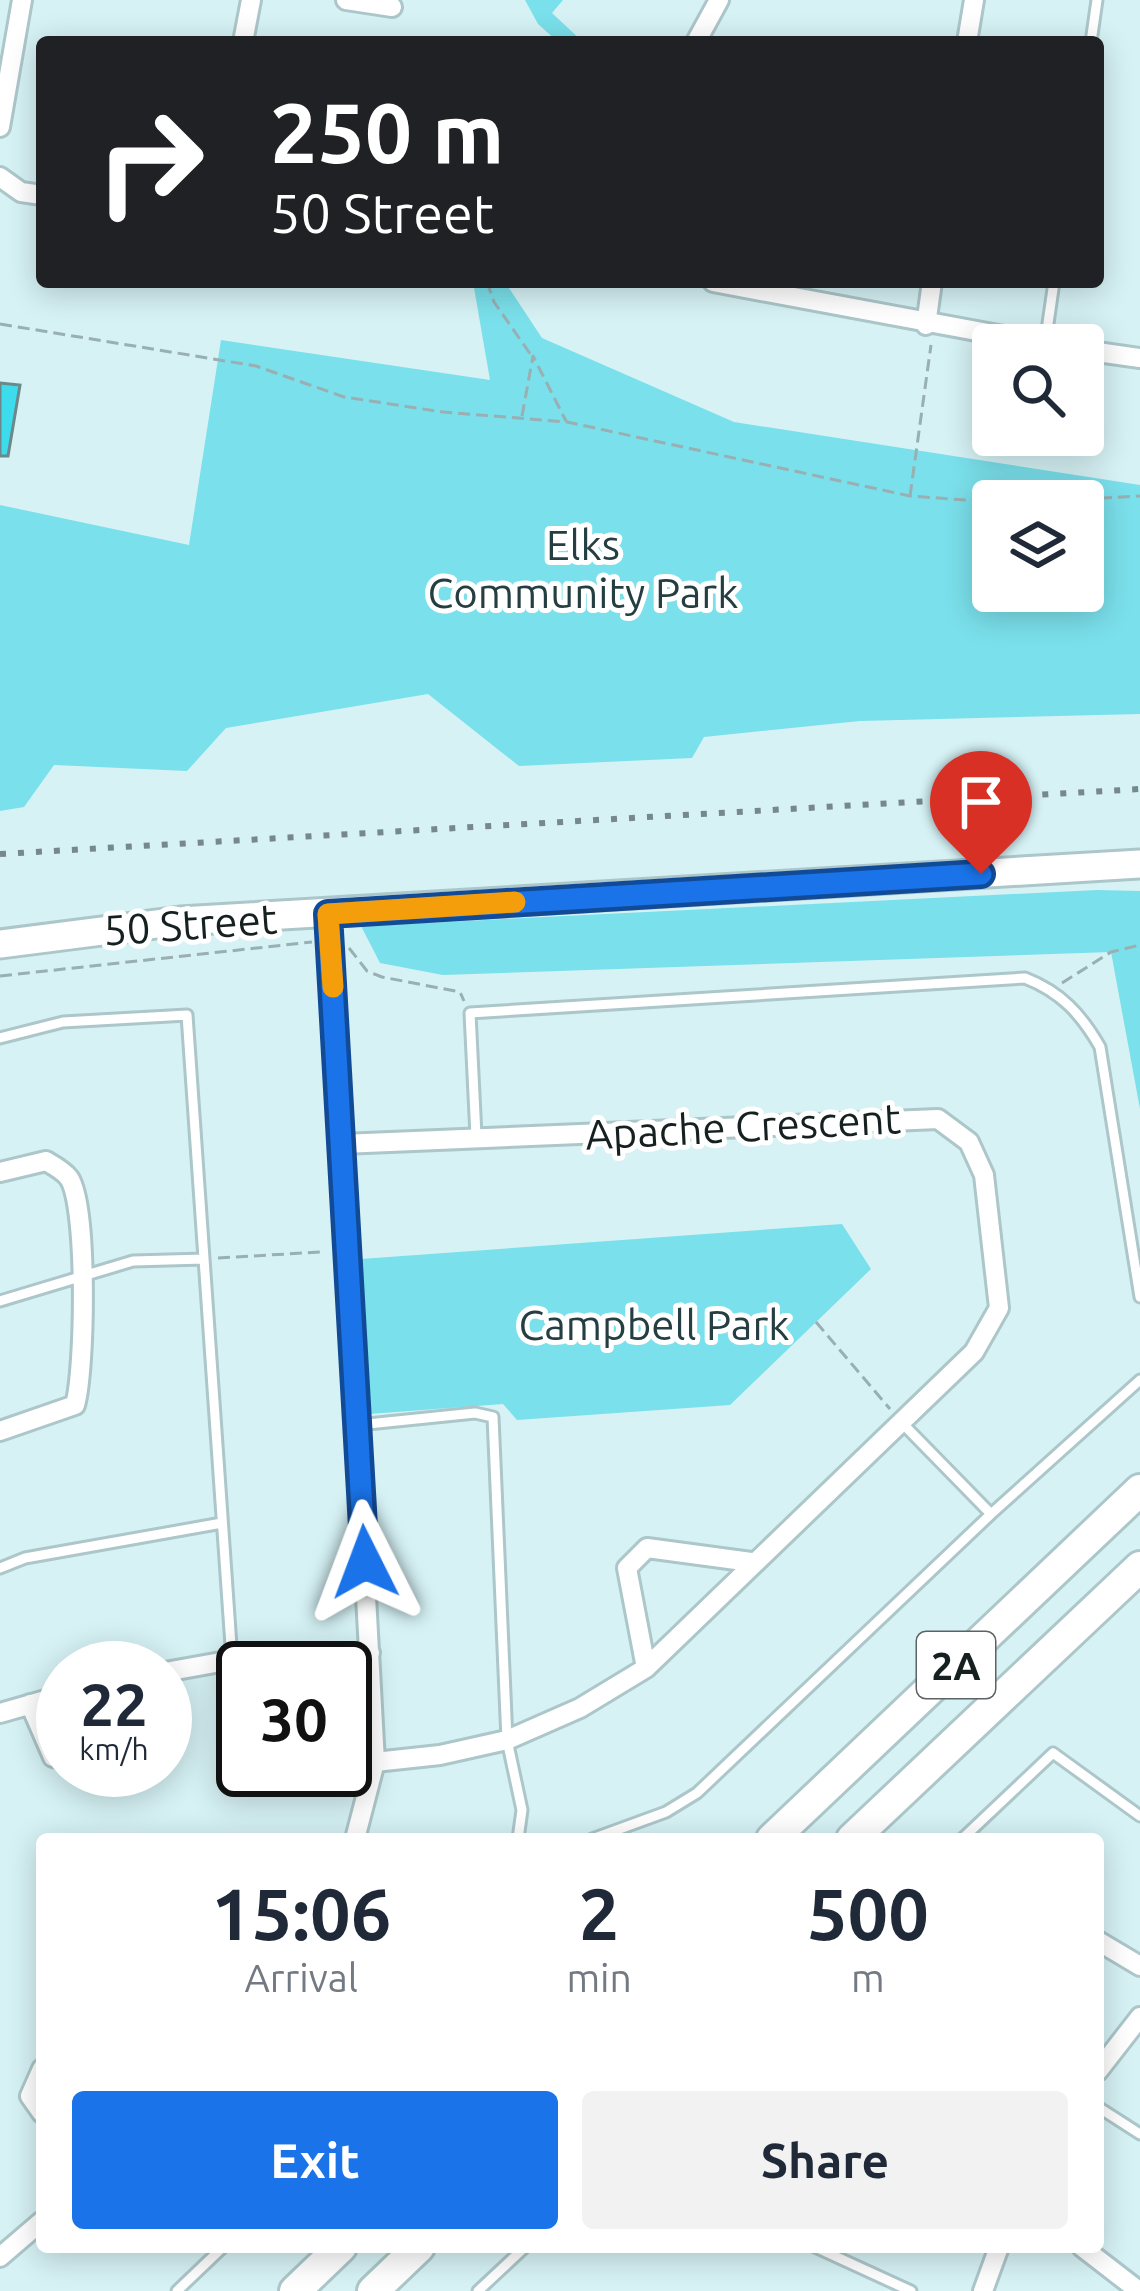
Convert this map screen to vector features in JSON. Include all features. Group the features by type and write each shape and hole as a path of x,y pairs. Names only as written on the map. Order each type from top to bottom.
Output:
{"main road":[{"name":"50 Street","path":"0,944 180,922 329,927 1140,864"},
{"name":"50 Street","path":"1028,872 1140,878"},
{"name":"2A","path":"778,1833 1140,1490"},
{"name":"2A","path":"858,1833 1140,1567"},
{"path":"295,2291 335,2253"},
{"path":"373,2291 413,2253"}],"street":[{"path":"0,127 22,0"},
{"path":"244,36 251,0"},
{"path":"346,0 392,7"},
{"path":"700,36 719,0"},
{"path":"968,36 974,0"},
{"path":"0,176 21,192 36,194"},
{"path":"743,288 972,333"},
{"path":"932,288 932,326"},
{"path":"1104,353 1140,358"},
{"path":"329,927 369,1641"},
{"name":"Apache Crescent","path":"342,1144 938,1118 969,1142 985,1174 998,1308 974,1352 646,1668 580,1708 507,1740 440,1755 375,1762"},
{"path":"0,1172 46,1160 68,1177 78,1204 83,1377 75,1405 0,1431"},
{"path":"646,1668 627,1568 647,1548 751,1562"},
{"path":"357,1833 375,1762 372,1697"},
{"path":"0,1713 36,1702"},
{"path":"30,1704 36,1718"},
{"path":"1104,1945 1140,1966"},
{"path":"1104,2063 1140,2017"},
{"path":"0,2257 36,2226"},
{"path":"983,2291 997,2253"},
{"path":"1090,2253 1139,2291"}],"lane":[{"path":"1092,36 1097,0"},
{"path":"1050,324 1053,288"},
{"path":"476,1136 470,1013 1025,978 1049,988 1081,1015 1100,1046 1140,1297"},
{"path":"0,1038 62,1022 187,1016 231,1641"},
{"path":"0,1301 133,1261 204,1259"},
{"path":"609,1833 667,1812 697,1793 1140,1380"},
{"path":"358,1425 475,1413 494,1417 507,1740 522,1810 519,1833"},
{"path":"903,1424 991,1514"},
{"path":"0,1568 25,1558 222,1523"},
{"path":"968,1833 1053,1753 1140,1816"},
{"path":"1104,2111 1140,2134"},
{"path":"176,2291 217,2253"},
{"path":"478,2291 519,2253"},
{"path":"828,2253 911,2291"}],"path":[{"path":"489,288 567,422"},
{"path":"0,324 256,366 344,397 442,412 567,422 910,496 972,500"},
{"path":"910,496 932,326"},
{"path":"522,416 532,356"},
{"path":"1104,498 1140,496"},
{"path":"0,976 329,927 367,970 460,992 470,1013"},
{"path":"1049,988 1084,973 1111,952 1140,946"},
{"path":"204,1259 321,1252"},
{"path":"816,1322 903,1424"}],"green space":[{"path":"525,0 563,0 552,13 577,36 551,36 538,24"},
{"name":"Elks Community Park","path":"474,288 509,288 542,338 734,422 1140,485 1140,714 860,721 704,737 692,758 519,766 428,694 226,728 187,771 54,765 24,807 0,811 0,505 189,545 221,340 490,380"},
{"path":"1140,891 1140,1109 1111,952 443,975 380,963 361,926"},
{"name":"Campbell Park","path":"842,1224 871,1269 730,1405 517,1420 503,1404 369,1414 361,1259"}],"building":[{"path":"0,383 20,385 8,456 0,456"}],"railway":[{"path":"0,854 1140,789"}],"slow traffic":[{"path":"333,987 328,914 515,902"}],"route":[{"path":"365,1562 328,914 981,874"}]}
